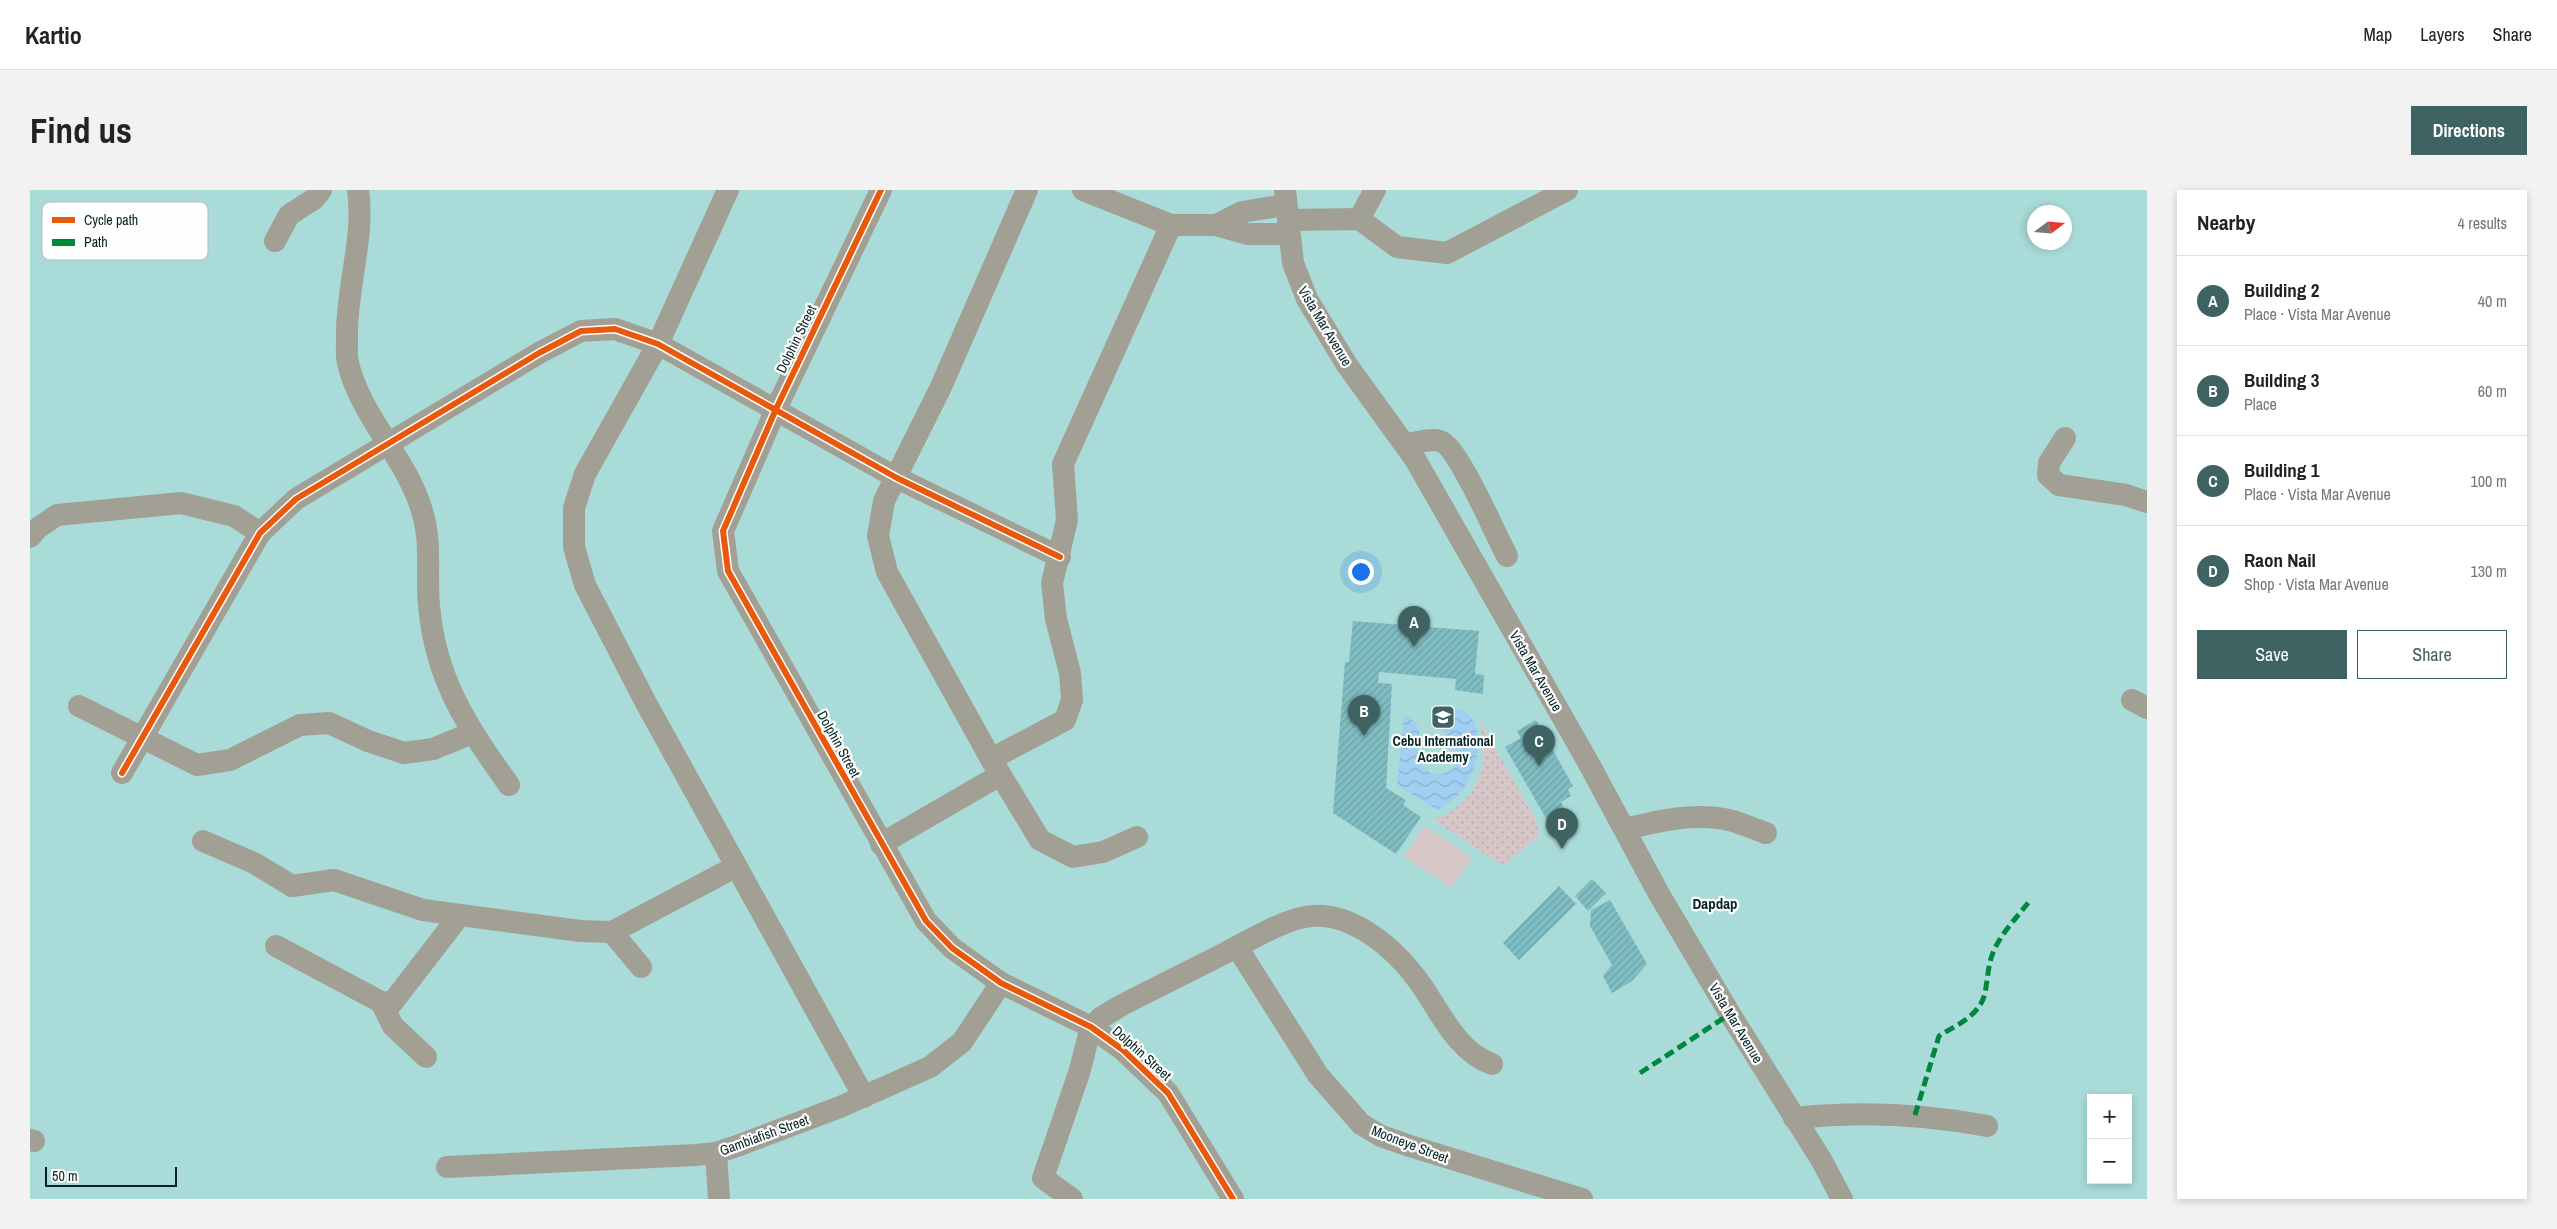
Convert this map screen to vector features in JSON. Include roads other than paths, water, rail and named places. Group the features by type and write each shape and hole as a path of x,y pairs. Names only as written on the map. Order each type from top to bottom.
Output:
{"street":[{"path":"274,241 290,215 314,199 321,190"},
{"path":"358,190 360,209 347,312 348,362 363,403 386,444 413,485 423,512 430,552 428,602 432,640 445,680 472,733 509,785"},
{"path":"728,190 658,344 585,474 574,508 574,547 584,585 735,867 864,1097"},
{"name":"Dolphin Street","path":"881,190 776,409 723,531 728,571 916,906 932,928 968,960 1001,983 1091,1027 1123,1050 1168,1093 1234,1199"},
{"path":"1027,190 940,389 884,501 878,536 887,572 996,767 1040,840 1073,857 1103,852 1137,837"},
{"path":"1083,190 1171,225 1216,225 1246,234 1287,212"},
{"path":"1359,219 1375,190"},
{"path":"1216,225 1242,212 1287,212 1359,219 1397,247 1448,253 1567,190"},
{"name":"Vista Mar Avenue","path":"1287,212 1296,275 1307,299 1347,365 1406,444 1625,829 1659,894 1842,1199"},
{"path":"881,844 1065,720 1072,700 1070,673 1056,619 1052,583 1060,557 1067,520 1063,464 1171,225"},
{"path":"122,773 260,533 296,500 539,353 581,332 615,329 658,344 897,478 1060,557"},
{"path":"2065,438 2049,463 2048,475 2059,485 2126,495 2147,502"},
{"path":"1406,444 1436,440 1449,446 1464,470 1506,556"},
{"path":"30,537 38,528 57,515 181,503 234,516 260,533"},
{"path":"79,706 197,765 230,760 300,725 329,723 368,741 404,752 433,749 472,733"},
{"path":"1625,829 1653,822 1700,817 1729,820 1766,833"},
{"path":"203,841 254,863 292,886 334,880 423,910 580,931 612,932 735,867"},
{"path":"276,946 381,1002 392,1003 460,915"},
{"path":"1072,1199 1043,1178 1079,1073 1091,1027 1102,1017 1122,1005 1237,947 1301,918 1329,917 1353,925 1386,946 1416,977 1458,1040 1480,1060 1492,1064"},
{"path":"612,932 641,967"},
{"name":"Mooneye Street","path":"1237,947 1318,1075 1361,1124 1381,1136 1410,1146 1582,1199"},
{"name":"Gambiafish Street","path":"447,1167 716,1153 864,1097 930,1068 962,1042 1001,983"},
{"path":"381,1002 393,1026 426,1057"},
{"path":"1794,1118 1834,1114 1915,1115 1987,1126"},
{"path":"716,1153 720,1199"}],"water":[{"path":"1455,709 1465,712 1476,726 1478,735 1477,756 1472,774 1466,785 1453,800 1437,810 1397,785 1404,715 1417,725 1419,731 1418,754 1421,765 1428,771 1440,774 1453,769 1461,756 1459,753 1448,748 1447,736 1442,730 1446,715"}],"place":[{"name":"Building 2","path":"1414,647"},
{"name":"Cebu International Academy","path":"1443,717"},
{"name":"Building 3","path":"1364,736"},
{"name":"Building 1","path":"1539,766"},
{"name":"Raon Nail","path":"1562,849"}],"district":[{"name":"Dapdap","path":"1715,904"}]}
